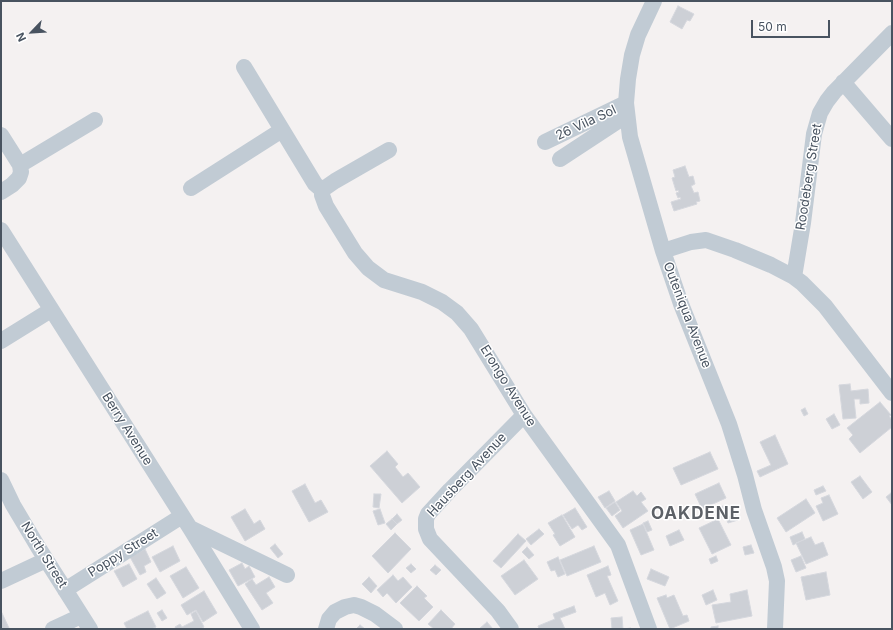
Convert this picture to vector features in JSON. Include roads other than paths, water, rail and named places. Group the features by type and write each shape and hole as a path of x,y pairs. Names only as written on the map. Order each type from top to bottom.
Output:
{"street":[{"name":"Outeniqua Avenue","path":"654,1 638,35 632,55 628,79 627,109 631,143 663,251 681,304 733,437 754,510 774,567 777,581 774,629"},
{"name":"Roodeberg Street","path":"794,277 817,122 827,101 843,82 892,33"},
{"path":"244,67 315,184 322,190 390,150"},
{"path":"843,82 892,139"},
{"name":"26 Vila Sol","path":"545,142 627,109"},
{"path":"560,159 627,109"},
{"path":"20,165 95,120"},
{"path":"191,188 282,130"},
{"path":"1,135 20,165 21,172 19,178 12,185 1,192"},
{"name":"Erongo Avenue","path":"322,190 322,195 326,206 355,253 371,272 384,280 422,292 442,302 465,321 524,415 618,545 649,629"},
{"name":"Berry Avenue","path":"1,230 252,629"},
{"path":"663,251 691,242 706,240 771,265 794,277 825,306 892,393"},
{"path":"1,341 51,310"},
{"name":"Hausberg Avenue","path":"511,629 498,611 430,539 427,535 426,519 428,514 447,493 524,415"},
{"name":"North Street","path":"1,480 7,508 46,560 85,622"},
{"path":"186,522 287,575"},
{"name":"Poppy Street","path":"65,590 186,522"},
{"path":"1,581 46,560"},
{"path":"326,629 329,619 335,612 345,607 354,605 375,614 395,629"},
{"path":"53,629 85,622"}],"district":[{"name":"OAKDENE","path":"696,514"}]}
